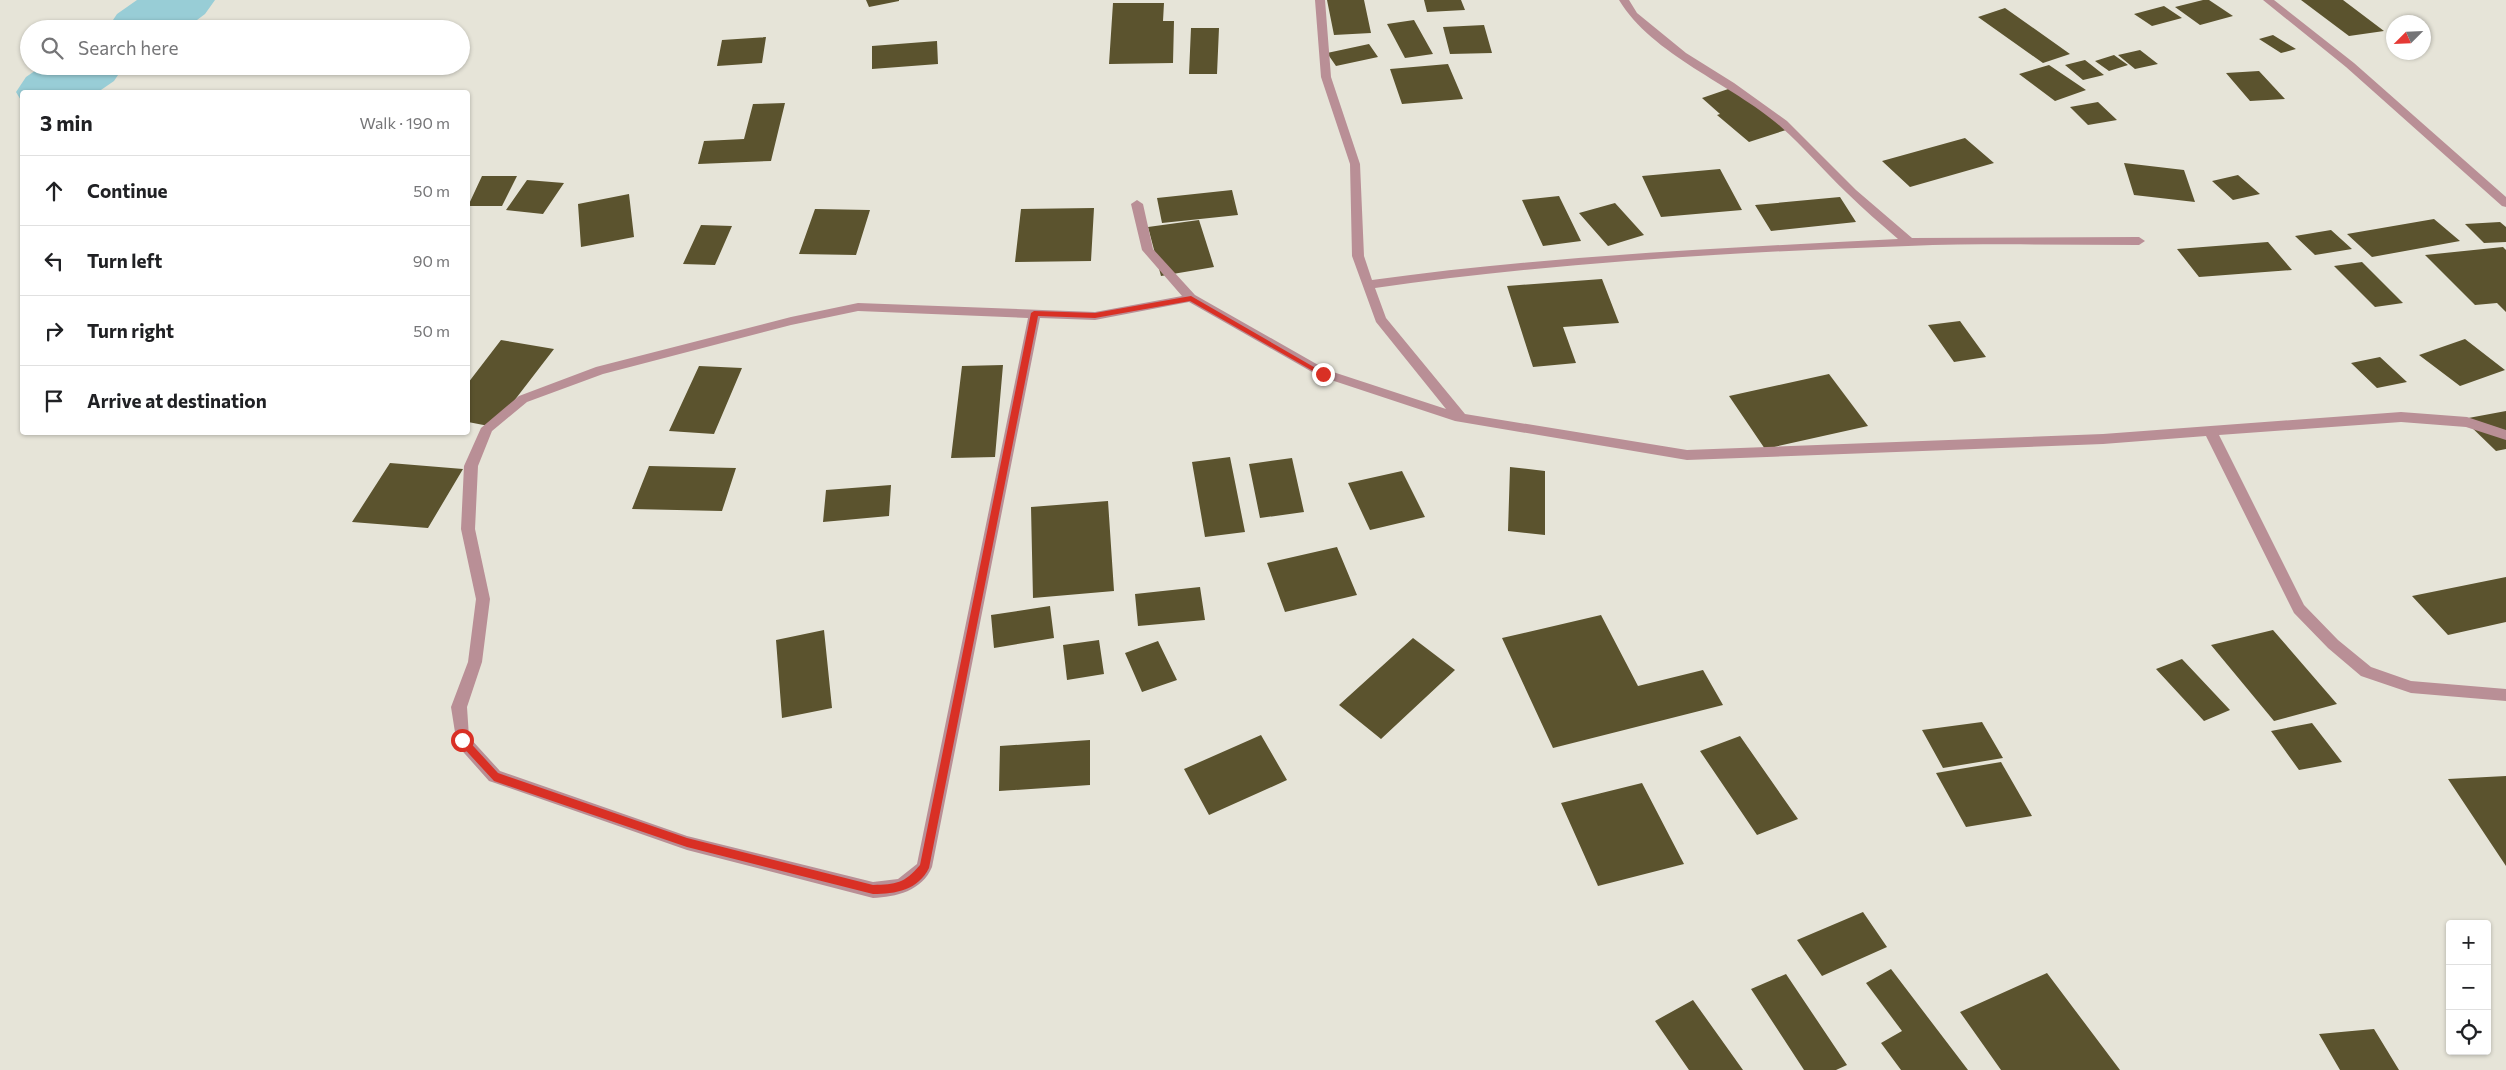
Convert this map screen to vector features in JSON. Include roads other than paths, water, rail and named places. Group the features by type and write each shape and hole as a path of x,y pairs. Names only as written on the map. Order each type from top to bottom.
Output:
{"street":[{"path":"1320,0 1326,77 1355,164 1358,256 1380,319 1460,418"},
{"path":"1624,0 1633,15 1682,55 1730,85 1783,124 1852,192 1909,242"},
{"path":"2268,0 2350,65 2506,203"},
{"path":"1137,204 1148,250 1191,298 1323,374 1460,418 1686,455 2103,439 2401,417 2467,422 2506,435"},
{"path":"1368,285 1461,272 1650,256 1909,242 2139,241"},
{"path":"1034,313 924,868 912,881 895,889 873,890 687,843 494,776 462,740 459,708 475,662 483,599 468,529 471,466 487,428 524,399 600,370 791,321 858,307 1034,313 1095,316 1191,298"},
{"path":"2210,431 2299,609 2333,644 2366,672 2411,687 2506,695"}],"waterway":[{"path":"153,20 181,0"},
{"path":"55,90 76,75"}]}
